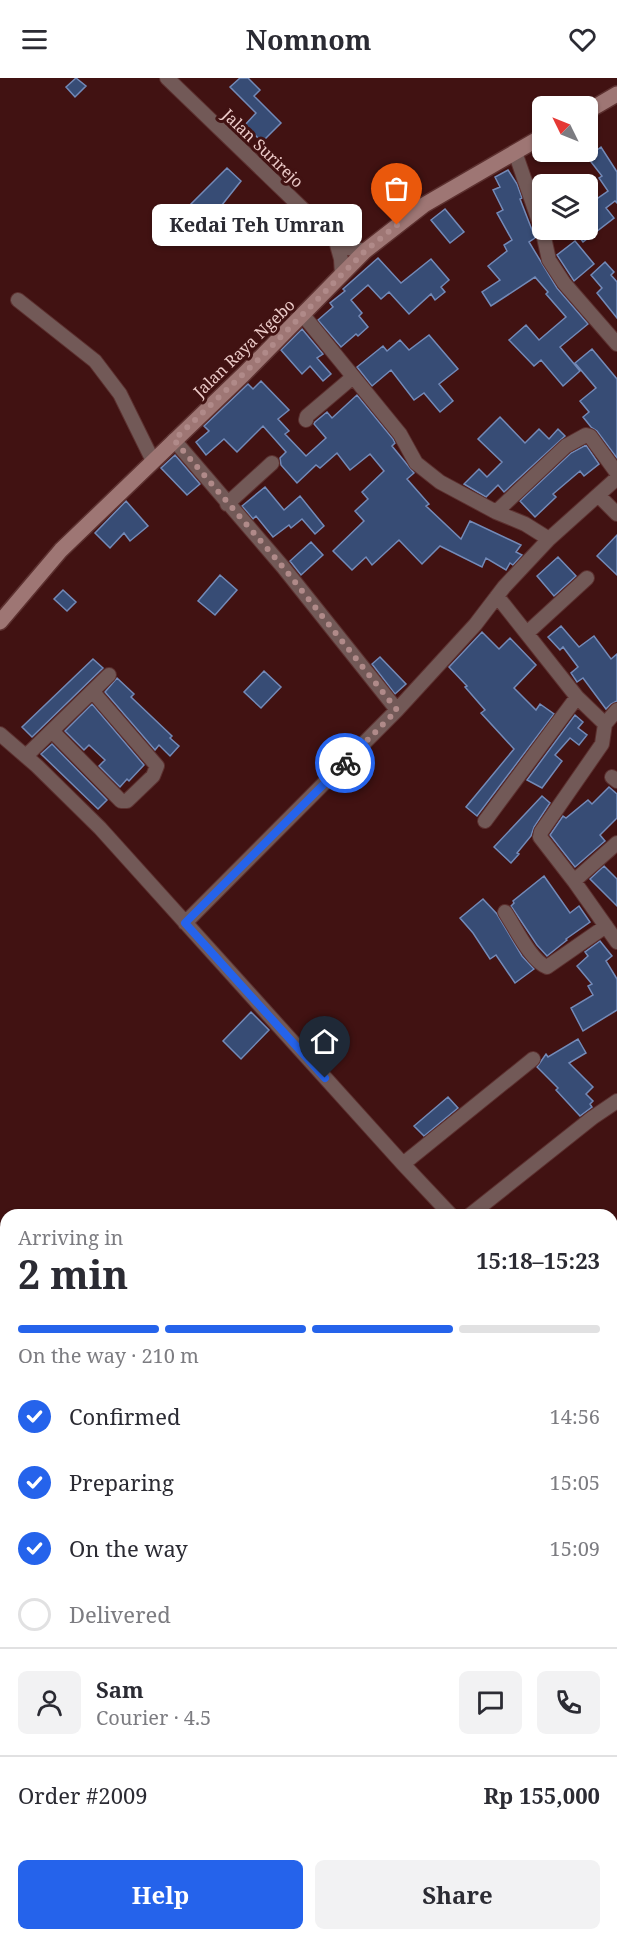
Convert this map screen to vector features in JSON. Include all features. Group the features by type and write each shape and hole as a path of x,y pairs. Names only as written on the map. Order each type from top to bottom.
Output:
{"street":[{"name":"Jalan Surirejo","path":"167,78 336,241 349,248 365,251"},
{"path":"598,105 617,94"},
{"name":"Jalan Raya Ngebo","path":"0,622 61,550 303,315 365,251 423,206 532,142"},
{"path":"515,152 543,233 549,260 564,283 617,344"},
{"path":"336,241 342,259 342,275"},
{"path":"18,300 95,360 120,394 153,461"},
{"path":"303,315 400,434 416,463 440,482 496,512 525,524 549,539"},
{"path":"306,420 307,416 352,377"},
{"path":"496,512 566,446 586,435 590,436 617,473"},
{"path":"174,440 283,567 397,710"},
{"path":"228,504 273,463"},
{"path":"185,923 397,710 475,625 497,596 549,539 617,478"},
{"path":"599,496 617,514"},
{"path":"527,633 587,578"},
{"path":"497,596 577,697 605,724"},
{"path":"26,756 109,675"},
{"path":"52,731 121,801 127,801 153,776 157,766 93,692"},
{"path":"484,821 577,697"},
{"path":"617,710 605,724 602,744 541,832 540,837 617,942"},
{"path":"0,734 100,828 445,1209"},
{"path":"574,881 617,843"},
{"path":"505,912 528,949 541,965 547,968 606,926"},
{"path":"403,1164 533,1059"},
{"path":"478,1209 592,1118 617,1101"}],"building":[{"path":"76,78 86,86 75,97 66,87"},
{"path":"240,78 248,78 260,90 254,96 281,123 262,142 245,125 256,113 230,87"},
{"path":"601,147 617,172 617,203 615,201 606,208 614,218 598,230 598,198 608,191 599,178 602,176 591,162 598,162 598,149"},
{"path":"227,168 241,181 210,220 191,204"},
{"path":"508,170 517,184 532,230 532,240 529,242 557,288 588,324 560,347 580,371 563,386 541,360 534,366 509,340 526,325 539,340 566,317 546,294 548,292 535,277 491,306 482,292 500,280 488,266 507,251 504,245 512,240 497,213 503,210 493,190 500,187 495,177"},
{"path":"445,209 464,232 450,243 431,220"},
{"path":"575,241 594,264 574,281 557,255"},
{"path":"378,258 401,283 431,259 449,280 441,287 445,292 435,300 431,294 409,314 389,292 381,299 368,285 351,300 362,313 359,316 368,327 341,347 318,320 333,307 330,303 345,291 343,289"},
{"path":"605,262 614,272 611,275 617,282 617,318 597,293 602,288 591,275"},
{"path":"302,329 323,354 317,358 331,374 323,381 310,366 302,374 281,350"},
{"path":"429,335 458,369 439,384 453,401 440,412 424,393 414,400 391,370 372,386 357,367 383,346 387,351 400,340 409,350"},
{"path":"592,349 617,379 617,458 597,431 583,417 589,412 580,401 596,388 575,363"},
{"path":"261,381 289,410 278,419 289,431 285,434 306,456 326,438 314,424 315,422 327,412 332,418 357,395 393,439 395,443 392,446 414,473 407,479 429,504 426,506 461,539 470,521 521,545 516,552 522,555 513,565 510,563 506,570 486,558 482,567 440,546 422,564 399,540 372,565 366,557 352,570 333,551 364,521 355,511 368,499 362,492 384,471 370,454 350,470 337,453 320,468 316,465 297,483 281,465 280,458 286,452 263,426 237,452 224,439 206,455 196,442 209,431 204,426 248,384 253,389"},
{"path":"500,417 525,443 539,429 549,439 558,429 565,436 504,492 498,485 486,497 464,484 479,469 487,477 502,462 478,439"},
{"path":"586,445 599,464 584,476 580,471 553,494 556,497 535,517 520,501 571,453"},
{"path":"175,455 200,484 187,495 161,468"},
{"path":"265,487 284,510 300,496 324,526 315,534 302,519 291,528 289,525 273,537 256,516 253,519 242,506"},
{"path":"126,501 148,526 130,541 124,533 110,548 95,533"},
{"path":"617,535 617,575 597,556"},
{"path":"311,542 323,555 301,575 290,561"},
{"path":"558,557 576,576 554,596 537,576"},
{"path":"220,575 237,590 215,615 198,601"},
{"path":"63,590 76,602 67,611 54,599"},
{"path":"561,626 579,647 594,636 611,659 617,654 617,701 606,709 583,678 577,682 571,673 578,667 563,647 560,650 548,637"},
{"path":"482,632 499,649 510,638 536,665 514,688 536,710 540,704 554,714 477,816 466,807 514,749 481,713 485,710 449,667"},
{"path":"380,657 406,684 395,694 372,664"},
{"path":"93,659 103,668 32,737 22,727"},
{"path":"264,671 281,687 261,708 244,692"},
{"path":"117,678 134,694 131,697 172,736 170,738 179,746 170,756 159,745 155,750 105,692"},
{"path":"92,704 144,765 120,787 99,766 105,760 89,745 84,750 65,731"},
{"path":"575,715 583,722 578,728 587,735 579,745 570,738 555,755 562,761 542,788 527,780"},
{"path":"52,744 107,800 98,809 41,754"},
{"path":"609,787 617,794 617,818 600,835 605,841 575,867 550,835 563,816 566,818 588,800 592,804"},
{"path":"542,796 550,803 534,827 531,836 511,863 494,847"},
{"path":"604,866 617,879 617,906 590,879"},
{"path":"544,876 570,913 579,906 590,922 547,956 511,906 513,901"},
{"path":"483,899 497,914 522,956 534,969 515,983 496,955 490,959 460,918"},
{"path":"600,941 612,956 606,961 617,979 617,1010 583,1031 571,1008 593,995 588,986 592,984 577,966 588,956 585,952"},
{"path":"251,1012 269,1030 241,1059 223,1041"},
{"path":"578,1039 586,1053 569,1063 593,1087 586,1094 593,1101 590,1104 592,1107 580,1116 556,1090 558,1088 537,1067 546,1054 548,1057"},
{"path":"448,1097 458,1108 424,1136 414,1126"}],"way so far":[{"path":"345,763 397,710 283,567 174,440 259,359 365,251 397,225"}],"place":[{"name":"Kedai Teh Umran","path":"397,225"}],"route":[{"path":"325,1078 185,923 345,763"}]}
